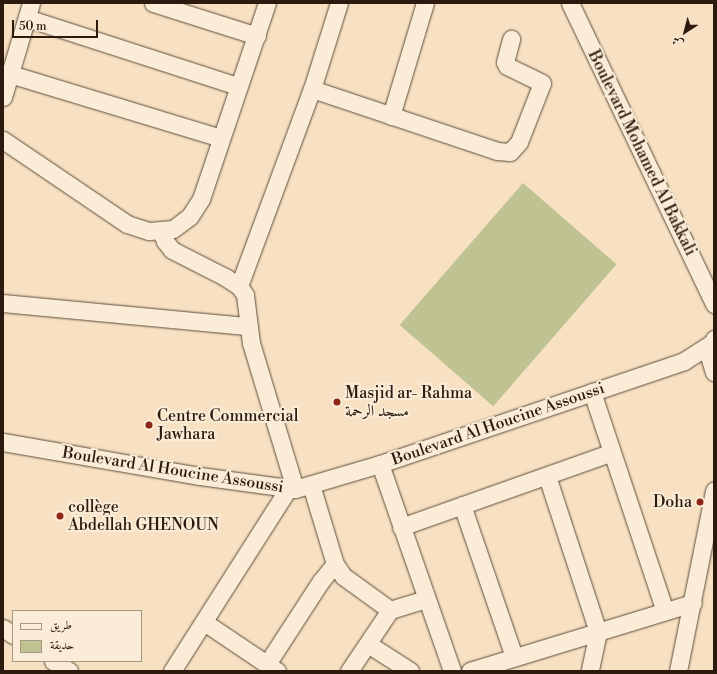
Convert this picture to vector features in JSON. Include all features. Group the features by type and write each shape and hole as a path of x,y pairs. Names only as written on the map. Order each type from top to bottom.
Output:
{"street":[{"path":"153,3 258,36"},
{"path":"3,140 127,224 149,231 161,231 182,224 196,209 238,86 258,36 267,3"},
{"path":"239,286 312,89 339,3"},
{"path":"391,116 424,3"},
{"name":"Boulevard Mohamed Al Bakkali","path":"570,3 714,304"},
{"path":"3,97 29,11 238,86"},
{"path":"312,89 504,154 510,152 519,142 542,83 508,66 505,62 511,39"},
{"path":"10,74 221,138"},
{"path":"161,231 165,241 172,250 239,286 247,301 248,326 251,343 298,488 335,564 343,576 354,586 390,610"},
{"path":"3,303 248,326"},
{"path":"713,341 709,356 713,370"},
{"name":"Boulevard Al Houcine Assoussi","path":"3,442 298,488 380,464 684,361 713,341"},
{"path":"684,361 713,370"},
{"path":"592,392 610,453 665,611"},
{"path":"401,527 610,453"},
{"path":"380,464 452,671"},
{"path":"547,476 598,632 590,671"},
{"path":"172,671 204,622 298,488"},
{"path":"678,671 693,602 707,573 714,491"},
{"path":"462,505 514,657"},
{"path":"204,622 272,668 321,581 335,564"},
{"path":"349,671 390,610 426,599"},
{"path":"470,671 693,602"},
{"path":"3,628 12,634"},
{"path":"368,644 410,671"},
{"path":"55,662 69,671"}],"green space":[{"path":"523,183 617,264 493,406 400,325"}],"place":[{"name":"Masjid ar- Rahma مسجد الرحمة","path":"337,402"},
{"name":"Centre Commercial Jawhara","path":"149,425"},
{"name":"Doha","path":"700,502"},
{"name":"collège Abdellah GHENOUN","path":"60,516"}]}
